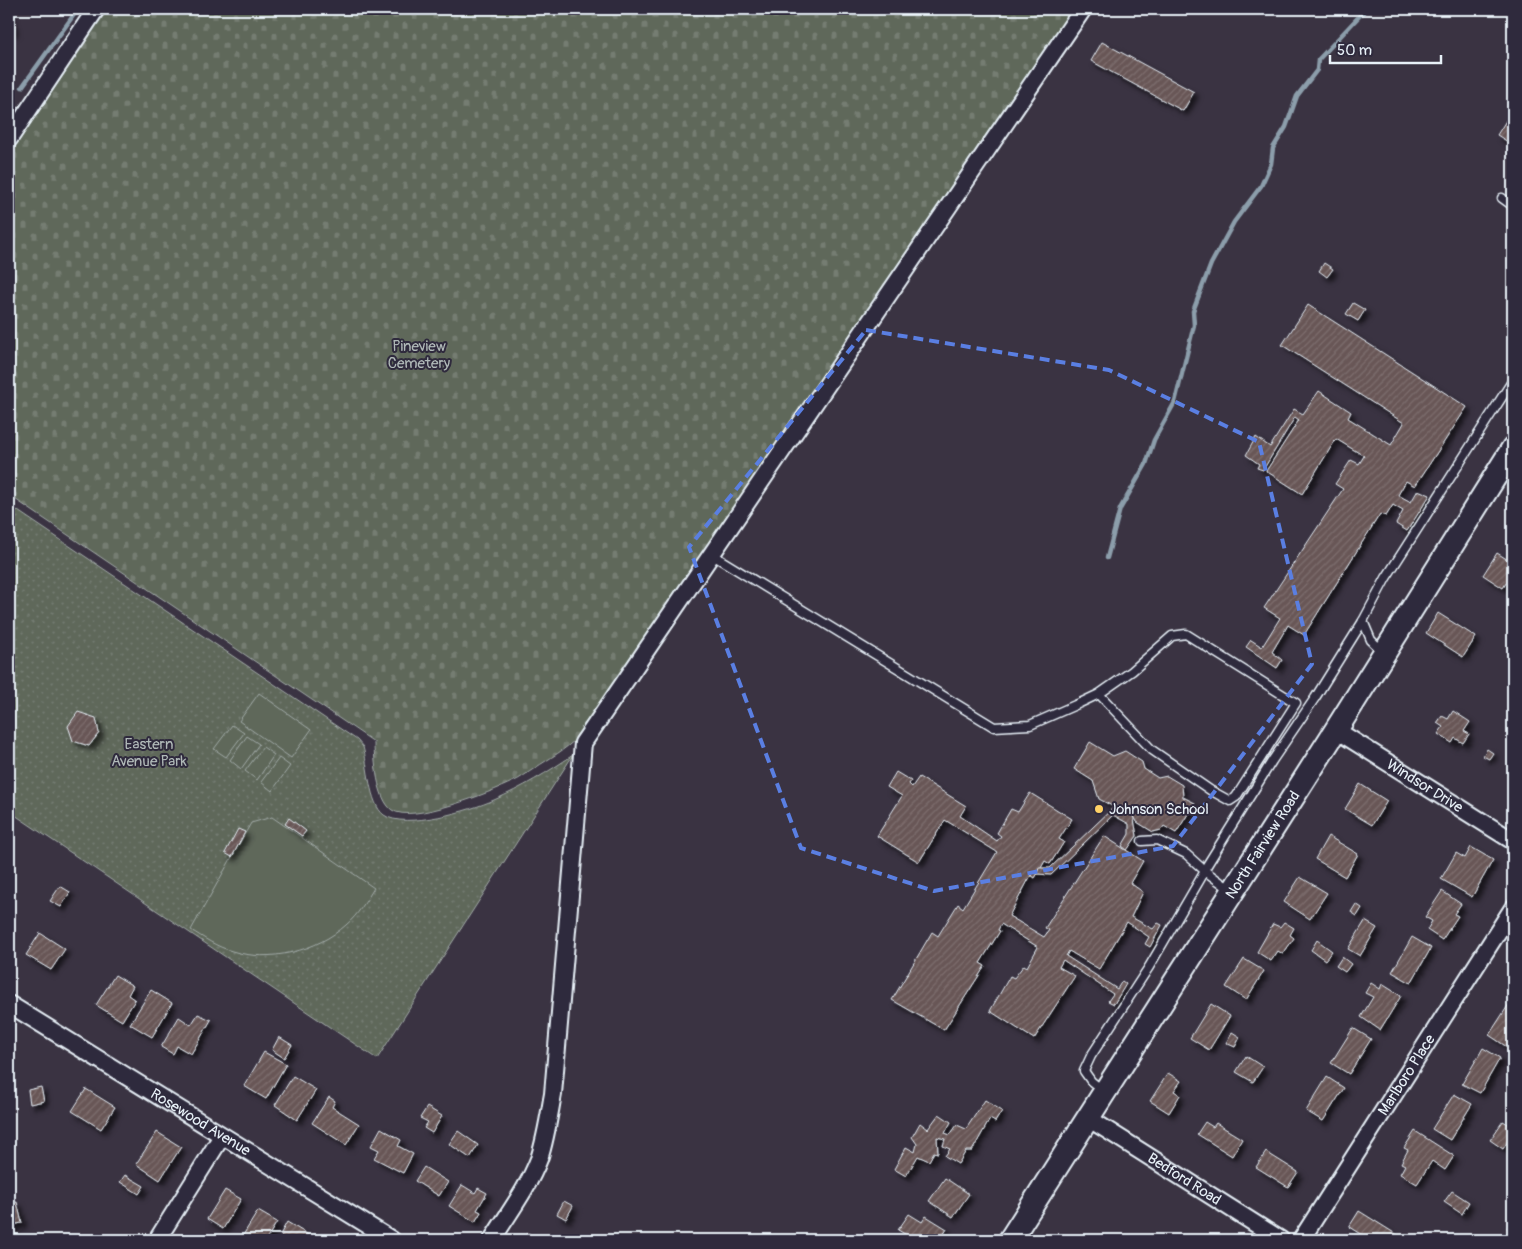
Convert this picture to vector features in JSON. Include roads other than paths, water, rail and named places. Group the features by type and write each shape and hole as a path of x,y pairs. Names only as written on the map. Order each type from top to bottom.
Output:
{"main road":[{"name":"North Fairview Road","path":"1010,1240 1336,730 1513,448"}],"street":[{"path":"9,139 96,9"},
{"path":"492,1240 527,1184 538,1159 553,1094 582,743 1083,9"},
{"name":"Windsor Drive","path":"1336,730 1513,841"},
{"name":"Marlboro Place","path":"1301,1240 1513,908"},
{"name":"Rosewood Avenue","path":"9,1004 392,1240"},
{"name":"Bedford Road","path":"1088,1118 1281,1240"},
{"path":"156,1240 222,1136"}],"lane":[{"path":"1502,198 1513,206"},
{"path":"1104,1092 1091,1081 1084,1071 1091,1056 1149,967 1205,870 1272,761 1315,698 1363,621 1386,578 1513,380"},
{"path":"711,554 994,727 1030,725 1099,694 1132,671 1172,636 1186,634 1296,703 1236,797 1230,800 1210,790 1152,750 1099,694"},
{"path":"1363,621 1371,640 1384,653"},
{"path":"1142,841 1157,840 1186,854 1233,892"}],"waterway":[{"path":"22,87 78,9"},
{"path":"1107,558 1120,509 1146,464 1154,440 1175,402 1194,325 1193,311 1211,264 1234,222 1261,186 1271,164 1273,148 1286,127 1297,96 1317,70 1318,60 1366,9"}],"place":[{"name":"Johnson School","path":"1099,809"}],"park label":[{"name":"Pineview Cemetery","path":"419,354"},
{"name":"Eastern Avenue Park","path":"149,752"}]}
